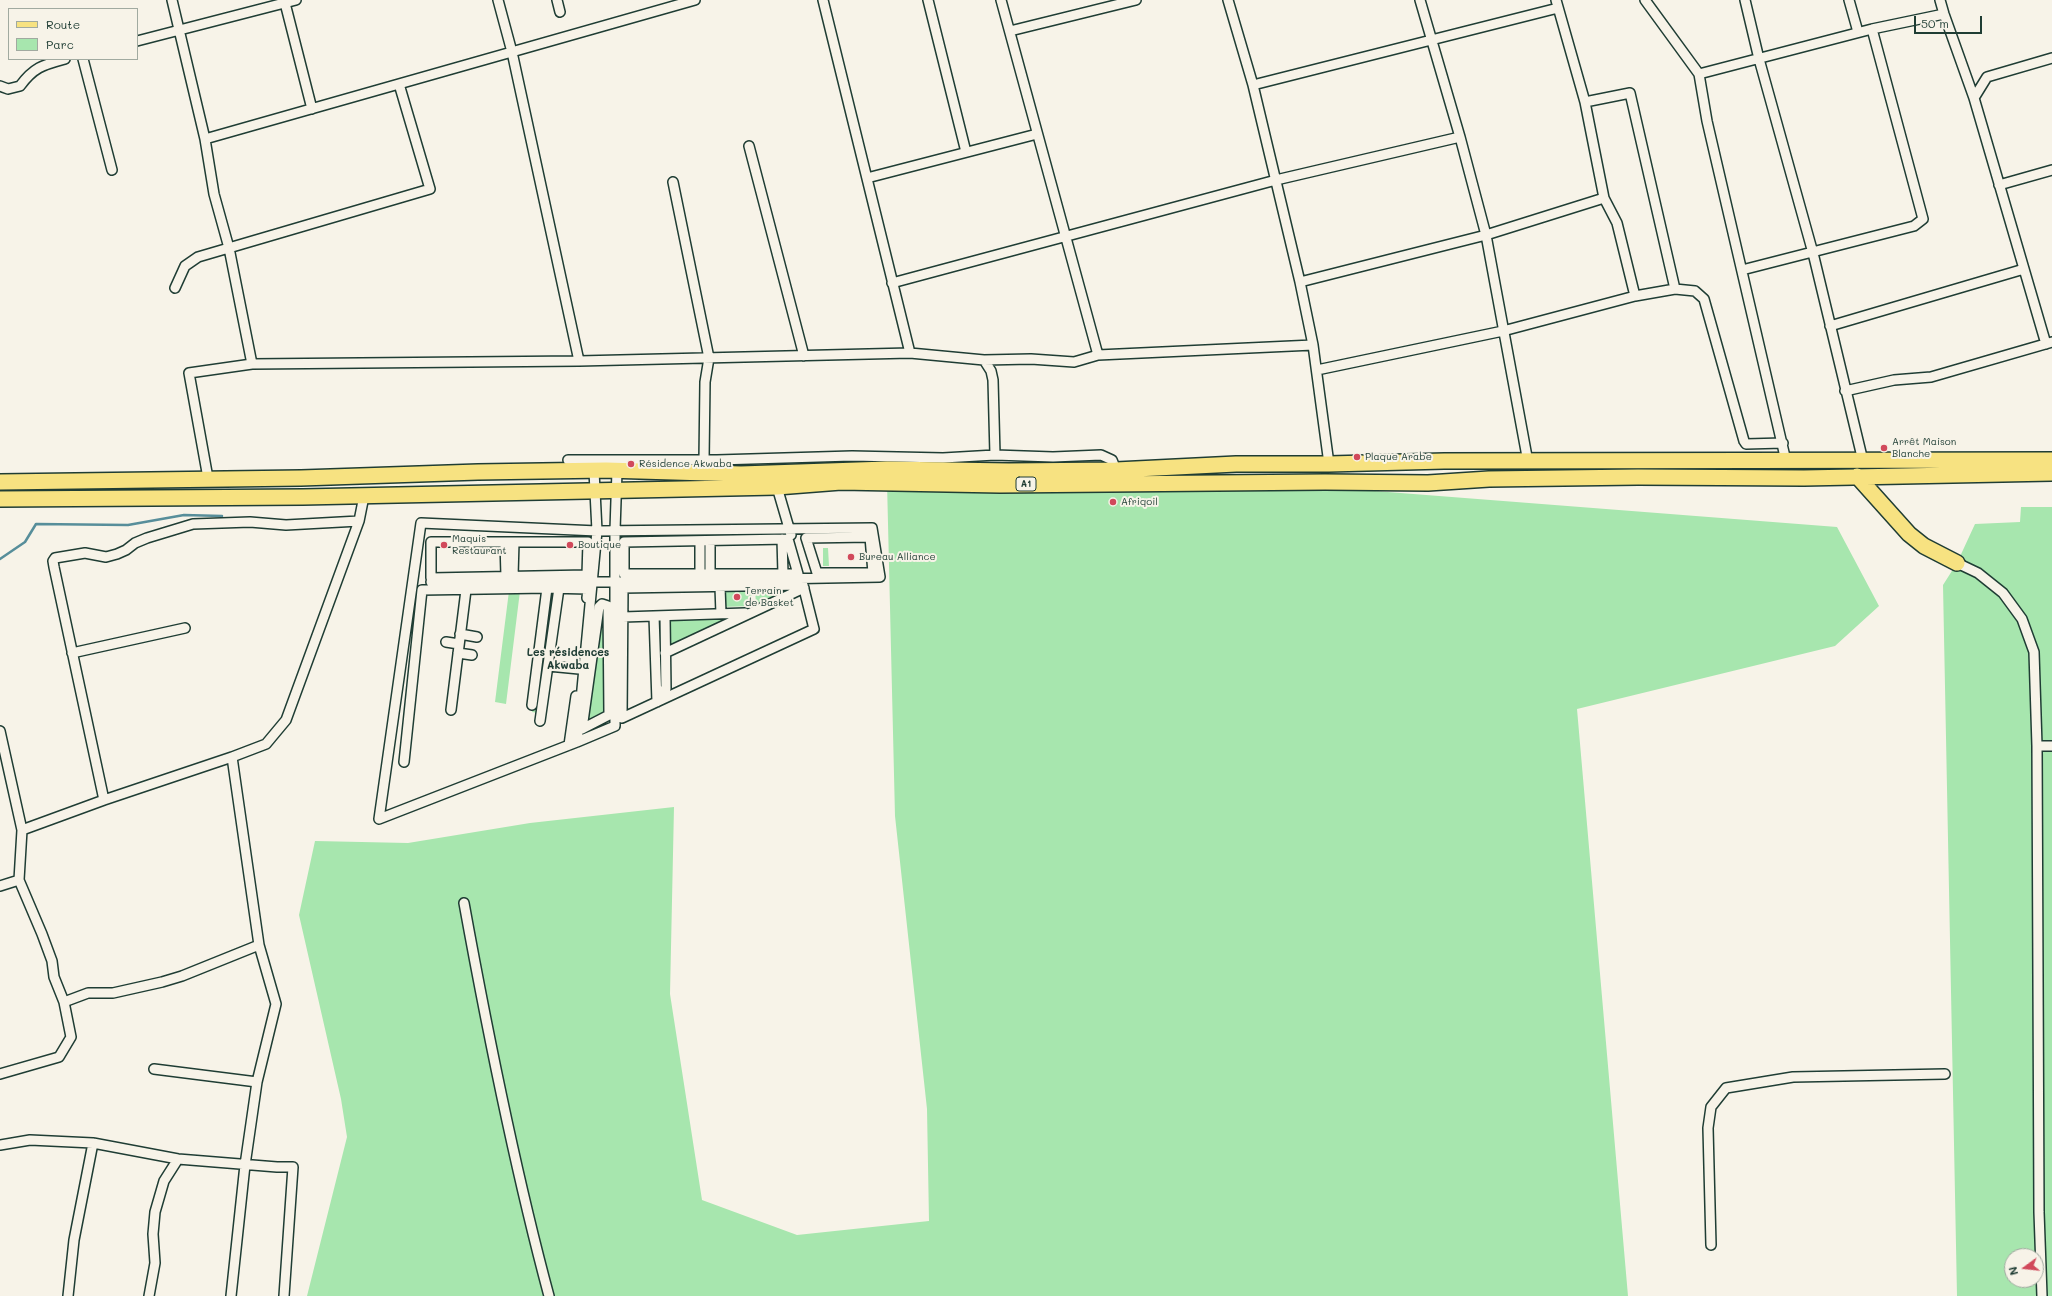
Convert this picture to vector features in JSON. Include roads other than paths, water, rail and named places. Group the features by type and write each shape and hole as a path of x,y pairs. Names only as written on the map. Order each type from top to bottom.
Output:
{"main road":[{"name":"A1","path":"0,482 594,471 741,474 887,469 1009,472 1116,470 1236,464 1329,464 1444,461 2052,460"},
{"name":"A1","path":"0,499 364,496 778,488 841,482 1000,485 1324,482 1428,483 1489,479 1638,476 1857,476 2052,472"},
{"path":"1857,476 1909,534 1924,546 1957,563"}],"street":[{"path":"172,0 205,139 214,194 229,248 252,364"},
{"path":"138,41 296,0"},
{"path":"498,0 512,52 579,361"},
{"path":"557,0 560,12"},
{"path":"205,139 695,0"},
{"path":"823,0 910,353"},
{"path":"928,0 966,152"},
{"path":"1001,0 1098,355"},
{"path":"1010,31 1136,0"},
{"path":"1228,0 1253,85 1300,282 1313,345 1329,464"},
{"path":"1420,0 1460,137 1486,235 1528,462"},
{"path":"1645,0 1699,74 1707,121 1786,461"},
{"path":"1745,0 1759,59 1813,253 1845,391 1864,461"},
{"path":"1849,0 1858,32"},
{"path":"1845,391 1894,380 1931,377 2049,343 2024,269 1974,98 1940,0"},
{"path":"285,3 312,109"},
{"path":"1253,85 1431,41 1557,4 1585,102 1604,198 1617,223 1635,296"},
{"path":"1699,74 1858,32 1944,14"},
{"path":"1742,270 1914,226 1923,219 1872,29"},
{"path":"1974,98 1987,77 2052,58"},
{"path":"0,86 8,89 20,86 30,73 43,65 61,60"},
{"path":"83,60 112,170"},
{"path":"175,288 185,266 198,257 430,189 399,84"},
{"path":"1585,102 1630,93 1675,289"},
{"path":"867,178 1037,134"},
{"path":"892,283 1066,235 1276,180 1460,137"},
{"path":"749,146 804,356"},
{"path":"1999,185 2052,170"},
{"path":"673,182 709,358 705,382 704,460"},
{"path":"1300,282 1486,235 1604,198"},
{"path":"1830,326 2024,269"},
{"path":"1316,370 1504,331 1635,296 1675,289 1695,290 1704,299 1744,441 1746,444 1783,443"},
{"path":"208,478 189,373 252,364 579,361 910,353 984,360 1031,359 1074,362 1098,355 1313,345"},
{"path":"984,360 991,371 993,380 995,455"},
{"path":"568,460 704,460 852,456 944,458 995,455 1053,457 1101,455 1112,460 1116,470"},
{"path":"573,744 592,581 596,531 594,471"},
{"path":"615,726 615,530 617,471"},
{"path":"778,488 804,584 814,629 657,698 622,718 623,588 804,584"},
{"path":"22,830 266,744 286,720 359,521 364,496"},
{"path":"104,800 54,567 53,561 55,558 85,554 106,556 117,554 134,543 194,524 250,522 286,525 359,521"},
{"path":"431,582 592,581 804,584 880,577 872,528 596,531 421,523 379,819 573,744 819,632 804,584"},
{"path":"870,537 873,573 817,573 806,538 870,537"},
{"path":"782,539 783,574"},
{"path":"782,539 788,539 798,574 624,574 624,542 782,539"},
{"path":"700,541 700,574"},
{"path":"710,541 710,574"},
{"path":"431,542 588,542 587,575 509,576 432,578 431,542"},
{"path":"509,542 509,576"},
{"path":"1957,563 1978,573 2003,593 2022,619 2034,652 2037,746 2039,1204 2042,1296"},
{"path":"666,652 750,612 804,584"},
{"path":"720,587 721,614"},
{"path":"404,762 422,590 547,588 588,589 579,669 573,744"},
{"path":"532,705 547,588"},
{"path":"540,721 559,588"},
{"path":"450,710 466,590"},
{"path":"605,605 608,606 609,716 582,729 600,607 605,605"},
{"path":"623,617 750,612"},
{"path":"654,616 657,698"},
{"path":"657,698 666,689 665,616"},
{"path":"72,653 185,628"},
{"path":"460,634 477,637"},
{"path":"446,642 472,655"},
{"path":"548,666 579,669"},
{"path":"0,731 22,830 19,880 52,961 54,977 64,1002 70,1037 59,1057 0,1074"},
{"path":"2037,746 2052,746"},
{"path":"231,1296 245,1165 257,1082 276,1004 259,945 232,757"},
{"path":"0,886 19,880"},
{"path":"464,903 492,1057 529,1219 550,1296"},
{"path":"64,1002 88,993 113,993 162,982 182,976 259,945"},
{"path":"154,1069 257,1082"},
{"path":"1711,1245 1708,1128 1711,1107 1726,1088 1793,1077 1945,1074"},
{"path":"0,1145 30,1140 93,1143 178,1159 245,1165 293,1167 284,1296"},
{"path":"68,1296 74,1240 93,1143"},
{"path":"149,1296 155,1263 153,1234 155,1212 164,1181 178,1159"}],"waterway":[{"path":"0,559 25,542 36,524 128,525 184,515 222,516"}],"place":[{"name":"Arrêt Maison Blanche","path":"1884,448"},
{"name":"Plaque Arabe","path":"1357,457"},
{"name":"Résidence Akwaba","path":"631,464"},
{"name":"Afriqoil","path":"1113,502"},
{"name":"Maquis Restaurant","path":"444,545"},
{"name":"Boutique","path":"570,545"},
{"name":"Bureau Alliance","path":"851,557"},
{"name":"Terrain de Basket","path":"737,597"}],"district":[{"name":"Les résidences Akwaba","path":"568,659"}]}
